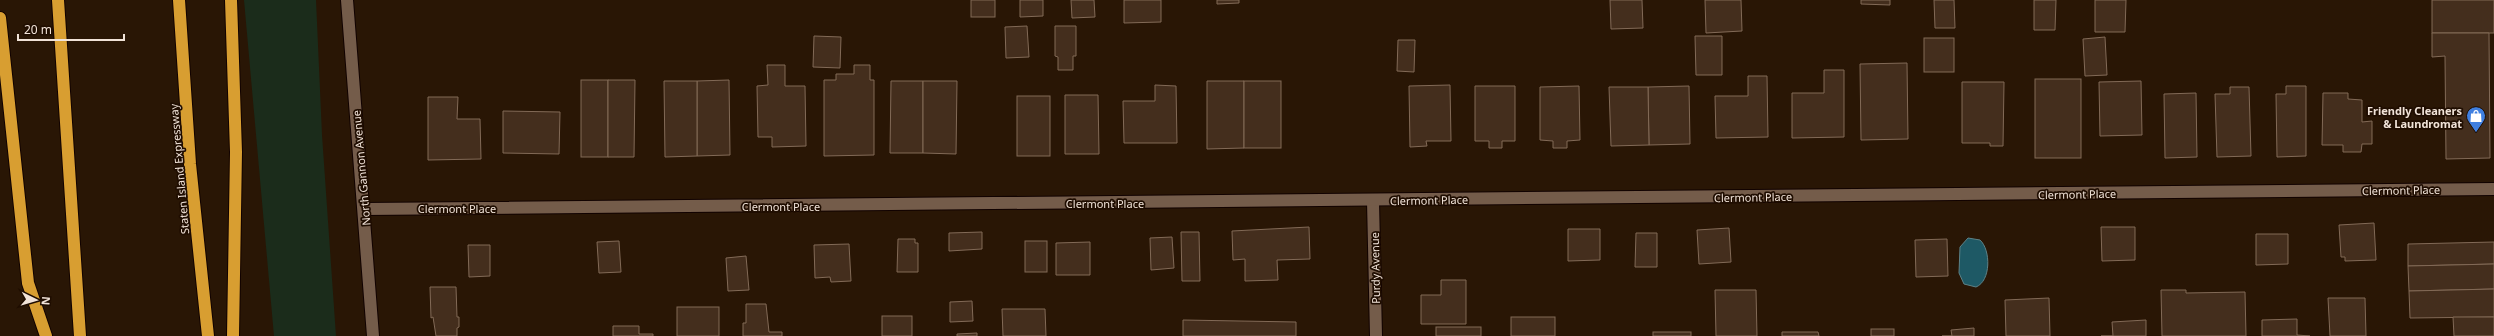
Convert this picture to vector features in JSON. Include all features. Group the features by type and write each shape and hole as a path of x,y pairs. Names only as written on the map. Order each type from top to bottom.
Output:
{"highway":[{"path":"58,0 80,336"},
{"name":"Staten Island Expressway","path":"179,0 190,164 208,336"},
{"path":"231,0 236,152 233,336"},
{"path":"0,18 28,283 46,336"}],"street":[{"name":"North Gannon Avenue","path":"347,0 373,336"},
{"name":"Clermont Place","path":"364,209 1373,201 2494,189"},
{"name":"Purdy Avenue","path":"1373,201 1376,336"}],"green space":[{"path":"244,0 316,0 322,135 336,336 274,336"}],"water":[{"path":"1968,238 1980,240 1984,245 1988,258 1987,272 1981,284 1976,287 1964,284 1959,273 1960,247"}],"building":[{"path":"971,0 995,0 995,17 971,17"},
{"path":"1020,0 1043,0 1043,16 1020,17"},
{"path":"1071,0 1094,0 1095,17 1072,18"},
{"path":"1124,0 1161,0 1161,22 1124,23"},
{"path":"1217,0 1239,0 1239,3 1217,4"},
{"path":"1610,0 1642,0 1643,28 1611,29"},
{"path":"1705,0 1741,0 1742,31 1706,33"},
{"path":"1861,0 1890,0 1890,5 1861,4"},
{"path":"1934,0 1954,0 1955,28 1935,28"},
{"path":"2034,0 2056,0 2055,30 2034,30"},
{"path":"2095,0 2126,0 2125,32 2095,32"},
{"path":"2432,0 2494,0 2494,33 2432,33"},
{"path":"1027,26 1029,57 1006,58 1005,27"},
{"path":"1055,26 1076,26 1076,56 1073,56 1073,70 1058,70 1058,57 1055,56"},
{"path":"2432,33 2489,33 2490,158 2446,159 2445,56 2432,57"},
{"path":"814,36 841,37 840,68 813,67"},
{"path":"1695,36 1722,36 1722,75 1696,75"},
{"path":"2105,37 2107,75 2085,76 2083,39"},
{"path":"1924,38 1954,38 1954,72 1924,72"},
{"path":"1398,40 1415,40 1414,72 1397,71"},
{"path":"1907,63 1908,139 1861,140 1860,64"},
{"path":"767,65 785,65 785,86 805,86 806,146 772,147 772,137 758,137 757,86 768,85"},
{"path":"854,65 870,65 870,80 874,80 874,155 824,156 824,80 836,80 836,74 854,74"},
{"path":"1824,70 1844,70 1844,137 1792,138 1792,93 1824,93"},
{"path":"1748,76 1767,76 1768,137 1716,138 1715,96 1748,96"},
{"path":"2035,79 2081,79 2081,158 2035,158"},
{"path":"581,80 608,80 608,157 581,157"},
{"path":"608,80 635,80 634,157 608,157"},
{"path":"729,80 730,155 697,156 697,81"},
{"path":"664,81 697,81 697,156 665,157"},
{"path":"891,81 923,81 923,153 890,153"},
{"path":"923,81 957,81 956,154 923,153"},
{"path":"1207,81 1244,81 1244,148 1207,149"},
{"path":"1244,81 1281,81 1281,148 1244,148"},
{"path":"2141,81 2142,135 2100,136 2099,82"},
{"path":"1962,82 2004,82 2003,146 1990,146 1990,143 1962,143"},
{"path":"1155,85 1176,86 1177,143 1124,143 1123,101 1155,101"},
{"path":"1450,85 1451,141 1426,141 1427,146 1410,147 1409,86"},
{"path":"1475,86 1515,86 1515,141 1502,141 1502,148 1489,148 1489,141 1475,141"},
{"path":"1579,86 1580,140 1567,141 1567,148 1553,148 1553,141 1540,140 1540,87"},
{"path":"1689,86 1690,144 1649,145 1648,87"},
{"path":"2286,86 2306,86 2306,156 2277,157 2276,94 2286,94"},
{"path":"1609,87 1648,87 1649,145 1611,146"},
{"path":"2230,87 2249,87 2251,156 2217,157 2215,94 2230,94"},
{"path":"2196,93 2197,157 2165,158 2164,94"},
{"path":"2323,93 2348,93 2348,99 2362,100 2362,122 2372,121 2372,144 2362,144 2361,152 2343,152 2343,145 2322,145"},
{"path":"1065,95 1098,95 1099,154 1065,154"},
{"path":"1017,96 1050,96 1050,156 1017,156"},
{"path":"428,97 458,97 457,119 480,119 481,159 428,160"},
{"path":"503,111 560,112 559,154 503,153"},
{"path":"2374,223 2376,260 2345,261 2345,257 2341,257 2339,225"},
{"path":"1309,227 1310,259 1277,260 1278,280 1245,281 1245,259 1233,260 1232,231"},
{"path":"2101,227 2135,227 2135,260 2102,261"},
{"path":"1729,228 1731,262 1699,264 1697,230"},
{"path":"1568,229 1600,229 1600,260 1568,261"},
{"path":"982,232 982,249 949,251 949,233"},
{"path":"1181,232 1199,232 1200,281 1182,281"},
{"path":"1636,233 1657,233 1657,267 1635,267"},
{"path":"2256,234 2288,234 2288,264 2256,265"},
{"path":"1172,237 1174,268 1151,270 1150,238"},
{"path":"898,239 915,239 915,243 918,243 918,272 897,272"},
{"path":"1947,239 1948,276 1916,277 1915,240"},
{"path":"619,241 621,272 599,273 597,242"},
{"path":"1025,241 1047,241 1047,272 1025,272"},
{"path":"1090,242 1090,275 1056,275 1056,243"},
{"path":"2494,242 2494,264 2408,266 2408,244"},
{"path":"849,244 851,281 831,282 830,277 815,278 814,245"},
{"path":"468,245 490,245 490,276 469,277"},
{"path":"746,256 749,290 728,291 726,258"},
{"path":"2494,264 2494,289 2409,291 2408,266"},
{"path":"1441,280 1466,280 1466,324 1421,324 1421,295 1441,295"},
{"path":"430,287 456,287 457,317 459,317 457,336 436,336 433,317 431,318"},
{"path":"2494,289 2494,317 2410,318 2409,291"},
{"path":"1715,290 1756,290 1757,336 1716,336"},
{"path":"2161,290 2186,290 2186,293 2245,292 2246,336 2162,336"},
{"path":"2049,298 2050,336 2006,336 2005,300"},
{"path":"2328,298 2365,298 2366,336 2330,336"},
{"path":"972,301 973,321 950,322 950,302"},
{"path":"746,304 766,304 769,332 782,332 782,336 743,336 743,323 746,323"},
{"path":"677,307 719,307 719,336 677,336"},
{"path":"1002,309 1045,309 1046,336 1003,336"},
{"path":"882,316 912,316 912,336 882,336"},
{"path":"1511,317 1555,317 1555,336 1511,336"},
{"path":"2453,317 2494,317 2494,336 2454,336"},
{"path":"2297,319 2297,335 2310,336 2262,336 2262,320"},
{"path":"1183,320 1296,322 1296,336 1183,336"},
{"path":"2146,320 2146,336 2113,336 2112,322"},
{"path":"613,326 639,326 639,334 653,334 653,336 613,336"},
{"path":"1436,327 1481,327 1481,336 1436,336"},
{"path":"1974,328 1974,336 1952,336 1951,330"},
{"path":"1871,329 1894,329 1894,336 1871,336"},
{"path":"1653,332 1691,332 1691,336 1653,336"},
{"path":"1782,332 1818,332 1819,336 1782,336"},
{"path":"977,333 977,336 957,336 957,334"}],"place":[{"name":"Friendly Cleaners & Laundromat","path":"2476,133"}]}
